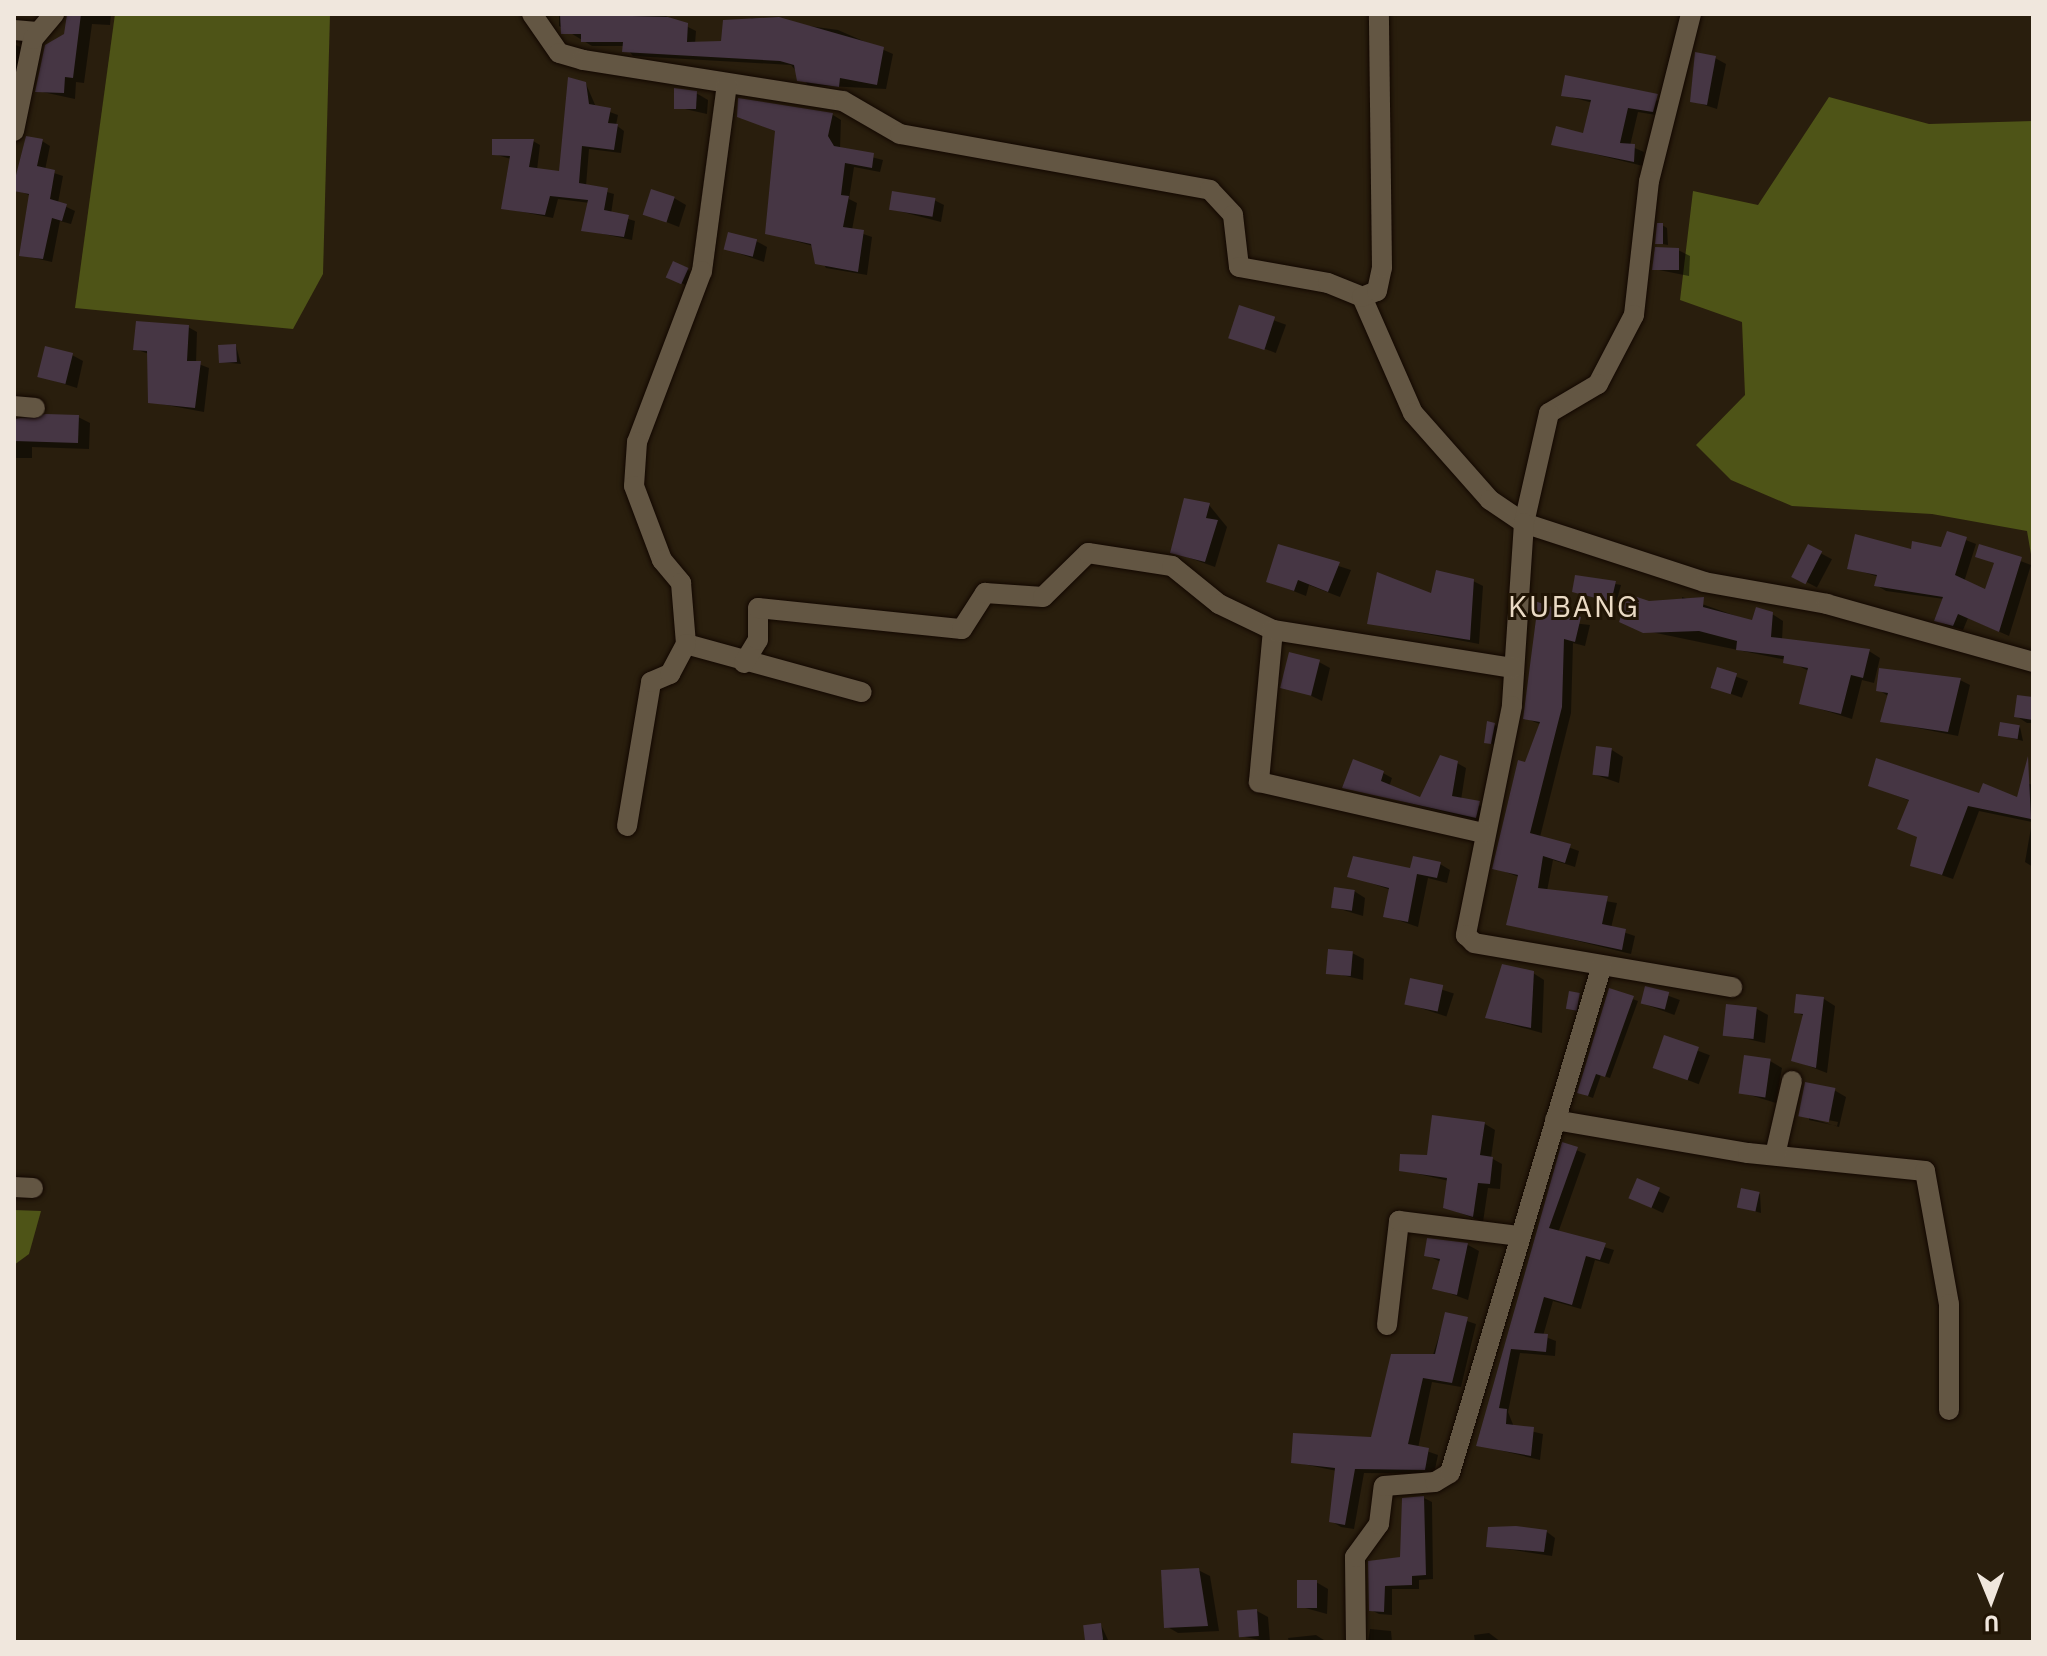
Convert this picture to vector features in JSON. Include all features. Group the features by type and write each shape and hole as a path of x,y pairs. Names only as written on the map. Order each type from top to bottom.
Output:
{"street":[{"path":"14,131 37,32 54,14"},
{"path":"532,14 559,53 727,84 843,101 900,134 1210,190 1233,215 1239,267 1328,283 1362,297 1413,413 1490,500 1524,523 1704,582 1827,604 2033,662"},
{"path":"1362,297 1377,291 1382,268 1379,14"},
{"path":"1691,14 1649,181 1634,315 1598,384 1549,413 1524,523 1513,668 1483,833 1469,941 1732,987"},
{"path":"14,30 37,32"},
{"path":"627,826 651,682 670,674 686,644 681,583 662,560 633,465 702,271 727,84"},
{"path":"14,406 35,408"},
{"path":"744,663 758,640 758,608 962,629 985,593 1043,597 1088,553 1172,566 1219,604 1273,630 1513,668"},
{"path":"1273,630 1259,782 1483,833"},
{"path":"686,644 744,663 862,692"},
{"path":"1356,1642 1356,1554 1379,1524 1386,1484 1435,1482 1450,1473 1602,965"},
{"path":"1775,1155 1792,1081"},
{"path":"1555,1120 1775,1155 1925,1171 1949,1304 1949,1410"},
{"path":"1387,1325 1399,1221 1520,1236"}],"green space":[{"path":"115,14 330,14 323,274 293,329 75,308"},
{"path":"1829,97 1929,124 2033,121 2033,566 2027,531 1932,514 1792,506 1731,480 1696,445 1745,395 1742,322 1680,300 1693,191 1758,205"},
{"path":"14,1210 41,1211 29,1254 14,1265"}],"building":[{"path":"67,14 81,14 73,78 65,77 64,93 35,92 45,45 64,34"},
{"path":"560,14 668,17 688,23 687,42 721,41 723,20 779,17 884,47 877,85 840,78 839,87 797,81 794,65 780,61 622,52 623,42 581,42 581,34 561,34"},
{"path":"1695,52 1716,56 1707,105 1690,102"},
{"path":"1565,75 1658,94 1653,112 1628,108 1620,143 1635,144 1634,162 1551,145 1556,126 1583,133 1591,100 1561,96"},
{"path":"568,77 586,82 589,104 611,108 608,123 618,124 614,150 582,146 579,183 608,188 604,210 629,215 624,237 581,231 588,200 550,196 545,215 501,209 510,156 492,155 492,139 534,139 529,167 559,171"},
{"path":"674,88 697,91 696,109 674,109"},
{"path":"738,98 833,113 828,136 834,146 874,153 872,168 845,163 841,195 849,196 843,227 864,230 858,272 815,264 811,244 765,234 775,131 737,117"},
{"path":"26,136 43,139 37,166 55,170 50,199 67,204 62,221 52,218 43,259 19,256 29,194 14,191 14,183"},
{"path":"651,189 675,197 666,222 643,215"},
{"path":"892,191 935,198 932,217 889,210"},
{"path":"1657,223 1663,223 1663,244 1655,244"},
{"path":"728,232 757,239 753,257 724,249"},
{"path":"1655,247 1679,248 1679,270 1652,270"},
{"path":"673,261 689,268 681,284 666,277"},
{"path":"1239,305 1275,317 1264,350 1228,338"},
{"path":"136,321 189,325 187,361 201,361 195,408 148,403 147,351 133,350"},
{"path":"236,344 237,362 219,363 218,345"},
{"path":"45,346 73,353 65,384 37,377"},
{"path":"46,414 79,415 78,443 14,441 14,419"},
{"path":"1184,498 1210,503 1206,518 1218,520 1205,562 1170,553"},
{"path":"1947,531 1967,537 1955,575 1985,589 1994,563 1975,557 1979,544 2022,557 1999,632 1958,614 1953,626 1934,621 1943,597 1874,586 1877,575 1847,569 1855,534 1911,549 1912,541 1941,547"},
{"path":"1278,544 1340,562 1328,592 1298,580 1294,591 1266,582"},
{"path":"1808,544 1822,551 1805,584 1791,577"},
{"path":"1436,570 1474,579 1470,640 1367,624 1377,572 1431,593"},
{"path":"1575,575 1616,581 1611,602 1572,592"},
{"path":"1628,594 1649,601 1704,597 1703,607 1752,620 1756,607 1773,612 1771,637 1870,649 1863,678 1851,675 1841,714 1799,704 1808,668 1783,663 1784,656 1736,650 1737,641 1699,631 1643,633 1619,622"},
{"path":"1532,600 1581,617 1575,642 1564,639 1562,707 1530,833 1571,844 1565,863 1543,856 1538,888 1608,896 1602,924 1626,929 1622,950 1506,925 1518,875 1492,869 1518,760 1525,762 1540,722 1523,719 1536,619"},
{"path":"1289,652 1320,660 1311,696 1280,688"},
{"path":"1717,667 1737,673 1731,694 1711,688"},
{"path":"1879,668 1961,678 1948,732 1880,722 1888,693 1876,691"},
{"path":"2017,695 2033,697 2033,720 2014,717"},
{"path":"1487,721 1495,723 1491,744 1484,743"},
{"path":"2000,722 2020,725 2018,739 1998,736"},
{"path":"1596,746 1612,748 1608,777 1592,775"},
{"path":"1440,755 1458,761 1452,796 1480,801 1476,818 1342,788 1353,759 1384,771 1381,781 1420,797"},
{"path":"2028,756 2031,819 1968,806 1942,875 1910,866 1917,837 1897,829 1909,800 1868,786 1876,758 1979,793 1983,783 2017,797"},
{"path":"1353,856 1410,868 1413,856 1441,862 1437,878 1417,874 1408,922 1383,917 1389,888 1347,877"},
{"path":"1334,887 1355,890 1352,911 1331,908"},
{"path":"1328,949 1353,951 1351,976 1326,974"},
{"path":"1502,964 1534,971 1531,1028 1485,1018"},
{"path":"1410,978 1443,985 1438,1011 1404,1004"},
{"path":"1645,986 1669,992 1665,1010 1641,1003"},
{"path":"1609,988 1634,996 1605,1077 1596,1074 1588,1096 1577,1093"},
{"path":"1569,991 1580,993 1577,1011 1566,1009"},
{"path":"1796,994 1824,997 1816,1068 1791,1061 1803,1014 1794,1013"},
{"path":"1726,1004 1757,1007 1753,1039 1723,1036"},
{"path":"1664,1035 1699,1047 1688,1080 1653,1068"},
{"path":"1744,1055 1771,1059 1765,1097 1739,1094"},
{"path":"1805,1082 1835,1088 1829,1122 1798,1116"},
{"path":"1432,1115 1485,1122 1480,1155 1493,1157 1490,1184 1478,1183 1473,1217 1443,1208 1447,1178 1399,1171 1400,1154 1427,1155"},
{"path":"1562,1142 1578,1147 1549,1228 1606,1243 1600,1260 1586,1256 1572,1305 1544,1297 1534,1333 1548,1334 1546,1352 1511,1349 1499,1408 1507,1409 1506,1424 1534,1427 1531,1456 1476,1446"},
{"path":"1637,1178 1660,1188 1651,1208 1628,1198"},
{"path":"1741,1188 1760,1192 1755,1212 1737,1208"},
{"path":"1427,1238 1468,1243 1457,1295 1432,1289 1440,1259 1424,1256"},
{"path":"1445,1312 1468,1317 1452,1383 1423,1378 1408,1444 1429,1448 1425,1470 1355,1469 1345,1525 1329,1522 1335,1468 1291,1463 1293,1433 1371,1437 1391,1354 1435,1354"},
{"path":"1424,1496 1426,1575 1412,1576 1412,1585 1385,1586 1384,1612 1369,1611 1368,1561 1400,1557 1402,1498"},
{"path":"1516,1526 1547,1530 1544,1552 1486,1547 1488,1527"},
{"path":"1199,1568 1208,1626 1164,1628 1161,1570"},
{"path":"1297,1580 1317,1580 1317,1608 1297,1608"},
{"path":"1257,1609 1259,1636 1239,1637 1237,1610"},
{"path":"1101,1623 1103,1640 1085,1642 1083,1625"}],"district":[{"name":"KUBANG","path":"1574,606"}]}
